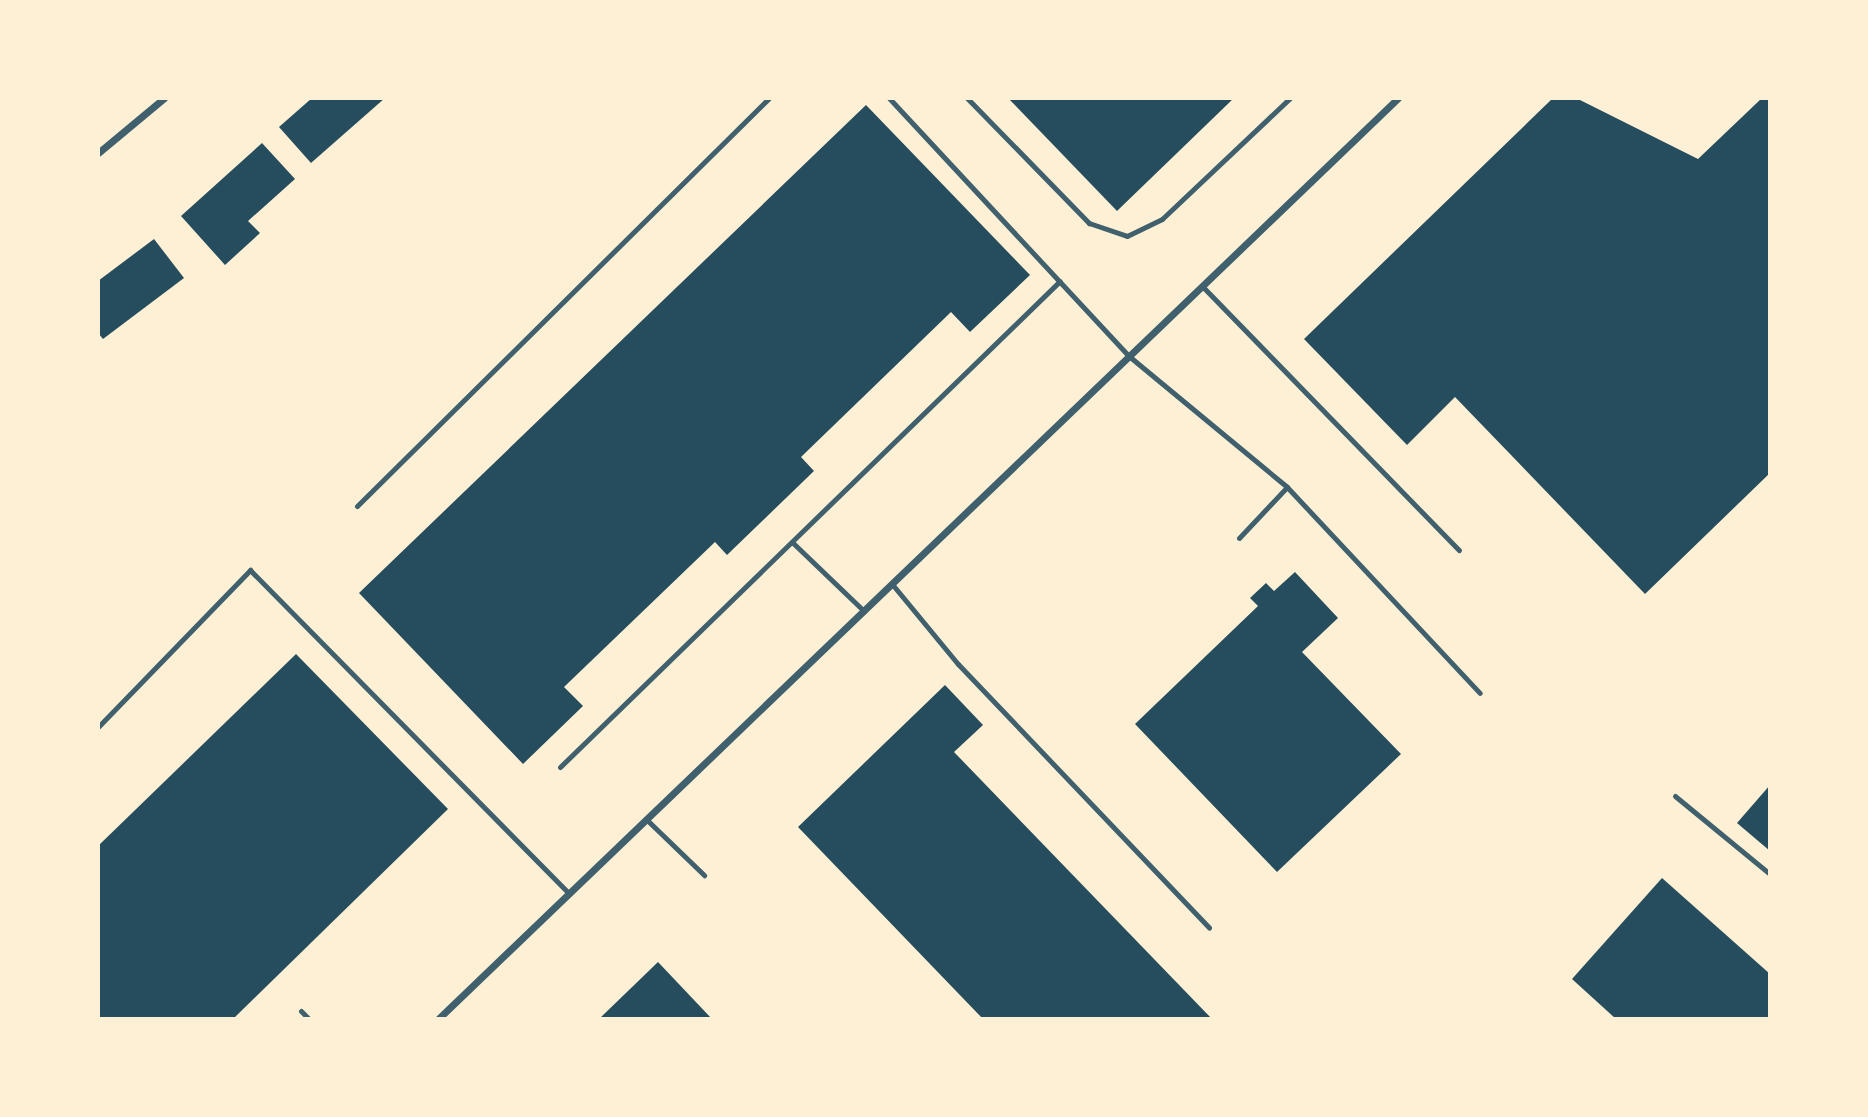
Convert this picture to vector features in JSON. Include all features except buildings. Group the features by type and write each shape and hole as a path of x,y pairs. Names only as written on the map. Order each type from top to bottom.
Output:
{"street":[{"path":"98,153 164,98"},
{"path":"441,1018 568,892 1203,287 1393,100"}],"lane":[{"path":"357,506 769,98"},
{"path":"889,98 1130,357 1287,487 1480,692"},
{"path":"967,98 1089,223 1127,236 1162,219 1290,98"},
{"path":"559,767 1060,281"},
{"path":"1203,287 1459,550"},
{"path":"1239,538 1287,487"},
{"path":"792,542 864,611"},
{"path":"98,727 250,570 568,892"},
{"path":"892,584 958,664 1209,928"},
{"path":"1675,796 1770,874"},
{"path":"646,819 704,875"},
{"path":"301,1011 309,1019"}]}
